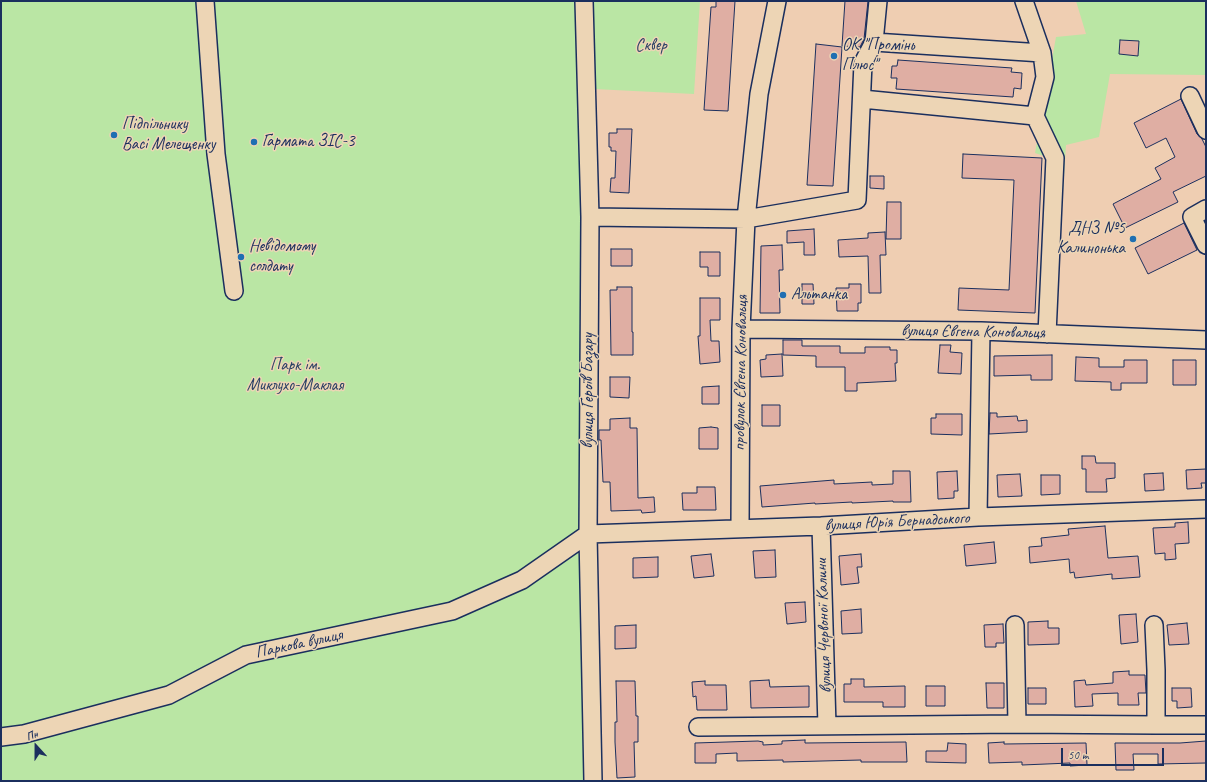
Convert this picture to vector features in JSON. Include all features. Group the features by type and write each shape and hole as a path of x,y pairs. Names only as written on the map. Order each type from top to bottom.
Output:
{"street":[{"path":"205,1 216,154 234,291"},
{"name":"вулиця Героїв Базару","path":"584,1 590,217 588,534 593,781"},
{"name":"провулок Євгена Коновальця","path":"740,528 741,329 746,219 760,94 777,1"},
{"path":"590,217 746,219 857,200 863,63 874,42 878,1"},
{"path":"1024,1 1042,53 1045,77 1035,116 1055,158 1047,334"},
{"path":"874,42 1042,53"},
{"path":"1190,96 1206,130"},
{"path":"862,99 1035,116"},
{"path":"1206,209 1192,217 1206,245"},
{"name":"вулиця Євгена Коновальця","path":"741,329 981,331 1206,340"},
{"path":"978,517 981,331"},
{"name":"вулиця Юрія Бернадського","path":"588,534 821,526 978,517 1206,510"},
{"name":"вулиця Червоної Калини","path":"821,526 827,726"},
{"name":"Паркова вулиця","path":"1,736 24,734 169,695 246,655 452,611 522,580 588,534"},
{"path":"1015,625 1017,724"},
{"path":"1154,625 1156,725"},
{"path":"698,727 1017,724 1206,725"}],"green space":[{"name":"Парк ім. Миклухо-Маклая","path":"1,1 583,1 593,781 1,781"},
{"name":"Сквер","path":"590,1 700,1 694,94 594,89"},
{"path":"1076,1 1206,1 1206,75 1110,74 1099,137 1066,145 1055,320 1040,318 1047,157 1035,153 1056,37 1086,34"}],"building":[{"path":"716,1 735,1 728,111 704,110 711,7 716,7"},
{"path":"845,1 868,1 864,39 860,47 842,46"},
{"path":"1120,40 1139,41 1138,56 1119,54"},
{"path":"816,44 842,47 833,186 807,185"},
{"path":"898,60 1012,68 1011,72 1022,73 1021,89 1014,88 1013,97 896,89 897,78 891,78 892,66 897,66"},
{"path":"1181,99 1197,134 1202,139 1206,147 1206,176 1173,192 1178,202 1125,228 1113,204 1161,179 1155,168 1175,157 1166,138 1146,148 1134,123"},
{"path":"617,129 632,129 629,193 610,192 611,178 615,178 616,151 611,151 611,147 609,147 609,133 617,133"},
{"path":"963,154 1042,158 1035,313 958,310 959,288 1009,290 1014,180 962,178"},
{"path":"870,176 884,176 884,189 870,188"},
{"path":"887,202 901,202 901,239 886,239"},
{"path":"1184,223 1197,250 1148,274 1135,248"},
{"path":"814,229 815,255 804,255 804,242 787,243 787,231"},
{"path":"885,232 886,255 880,255 881,293 869,293 868,256 839,257 838,240 868,238 868,233"},
{"path":"782,245 783,270 779,270 780,313 760,313 761,246"},
{"path":"611,249 632,249 632,266 611,266"},
{"path":"700,252 720,252 720,276 708,276 708,267 700,267"},
{"path":"802,284 813,284 814,304 802,304"},
{"path":"849,284 861,284 861,303 858,303 858,311 837,311 836,288 849,288"},
{"path":"617,287 632,287 633,355 611,355 610,290 617,290"},
{"path":"700,298 720,298 720,320 710,320 711,341 719,341 720,362 700,364 698,336 700,336"},
{"path":"783,340 802,340 802,346 840,346 840,353 865,353 865,347 890,347 890,350 897,350 897,363 895,363 896,381 857,383 857,391 845,391 845,367 816,367 816,356 783,355"},
{"path":"940,345 951,345 950,352 962,353 961,374 938,373"},
{"path":"782,354 783,376 761,377 760,360 766,359 766,355"},
{"path":"1052,355 1052,380 1031,380 1031,375 994,376 994,356"},
{"path":"1076,357 1099,358 1099,367 1124,367 1124,360 1147,360 1147,383 1121,383 1121,390 1111,390 1111,382 1075,381"},
{"path":"1173,360 1196,360 1196,385 1173,385"},
{"path":"610,377 630,377 629,398 610,397"},
{"path":"719,386 719,404 702,404 702,387"},
{"path":"762,405 780,405 780,426 762,426"},
{"path":"990,413 997,413 997,417 1017,416 1018,421 1027,420 1027,432 989,434"},
{"path":"936,414 962,414 962,435 931,434 931,418 936,418"},
{"path":"630,418 630,428 637,428 638,498 654,497 655,512 642,513 641,510 611,511 610,482 603,482 601,440 599,440 599,430 610,430 610,419"},
{"path":"699,428 718,428 718,449 699,449"},
{"path":"1082,456 1095,456 1096,463 1115,463 1115,478 1106,479 1107,492 1086,492 1086,469 1082,469"},
{"path":"1206,469 1206,483 1201,483 1202,488 1187,489 1186,470"},
{"path":"893,471 910,471 911,502 815,503 762,507 760,486 834,480 834,484 872,482 872,485 893,484"},
{"path":"957,471 958,491 954,491 954,498 938,499 937,472"},
{"path":"1163,473 1164,490 1145,491 1144,474"},
{"path":"1020,474 1022,496 998,497 997,475"},
{"path":"1041,475 1060,475 1060,494 1041,495"},
{"path":"697,487 715,487 716,510 683,510 682,493 697,493"},
{"path":"1188,522 1189,543 1175,544 1176,559 1165,560 1165,553 1155,554 1153,528 1175,527 1175,523"},
{"path":"1105,526 1108,558 1138,556 1140,577 1112,579 1112,574 1075,578 1074,572 1070,573 1069,559 1030,563 1029,547 1042,546 1041,538 1069,535 1068,529"},
{"path":"994,542 996,563 966,566 964,545"},
{"path":"775,550 776,577 755,578 753,551"},
{"path":"711,554 714,576 694,578 691,556"},
{"path":"861,554 862,567 857,567 859,583 841,585 839,556"},
{"path":"658,557 658,577 633,578 633,558"},
{"path":"805,602 806,622 787,624 785,603"},
{"path":"861,609 862,633 842,634 841,611"},
{"path":"1136,614 1138,642 1121,644 1119,615"},
{"path":"1048,621 1048,628 1059,628 1059,644 1028,645 1028,622"},
{"path":"1187,623 1189,644 1169,645 1167,625"},
{"path":"1003,624 1004,643 996,643 996,647 985,647 984,625"},
{"path":"636,625 636,648 615,649 615,626"},
{"path":"1129,671 1129,675 1145,675 1146,693 1138,693 1139,705 1118,705 1118,693 1092,694 1093,706 1075,707 1074,681 1085,680 1086,685 1113,683 1113,672"},
{"path":"851,679 864,679 864,687 905,686 905,707 883,707 883,702 844,702 844,684 851,684"},
{"path":"769,680 770,687 809,686 809,707 751,708 750,681"},
{"path":"616,681 635,681 636,716 638,716 638,742 634,742 635,777 617,778 615,742 615,722 617,722"},
{"path":"705,681 705,685 726,685 727,710 697,710 696,696 693,697 692,682"},
{"path":"986,683 1004,683 1004,708 987,708"},
{"path":"926,686 945,686 945,706 926,706"},
{"path":"1028,688 1046,688 1046,704 1028,704"},
{"path":"1172,688 1191,688 1192,707 1177,708 1177,701 1172,701"},
{"path":"805,740 805,743 906,742 907,762 861,762 861,760 783,762 783,760 737,761 737,753 716,754 716,763 695,763 695,743 758,741 763,742 763,745 782,744 782,741"},
{"path":"1206,741 1206,763 1158,764 1158,754 1133,754 1134,770 1116,770 1115,743 1180,743"},
{"path":"1004,742 1004,744 1086,743 1087,765 1070,766 1070,763 1022,765 1022,762 989,763 988,743"},
{"path":"948,743 966,744 966,763 926,762 926,751 947,751"}],"place":[{"name":"ОК \"Промінь Плюс\"","path":"834,56"},
{"name":"Підпільнику Васі Мелещенку","path":"114,135"},
{"name":"Гармата ЗІС-3","path":"254,142"},
{"name":"ДНЗ №5 Калинонька","path":"1133,239"},
{"name":"Невідомому солдату","path":"241,257"},
{"name":"Альтанка","path":"783,295"}]}
